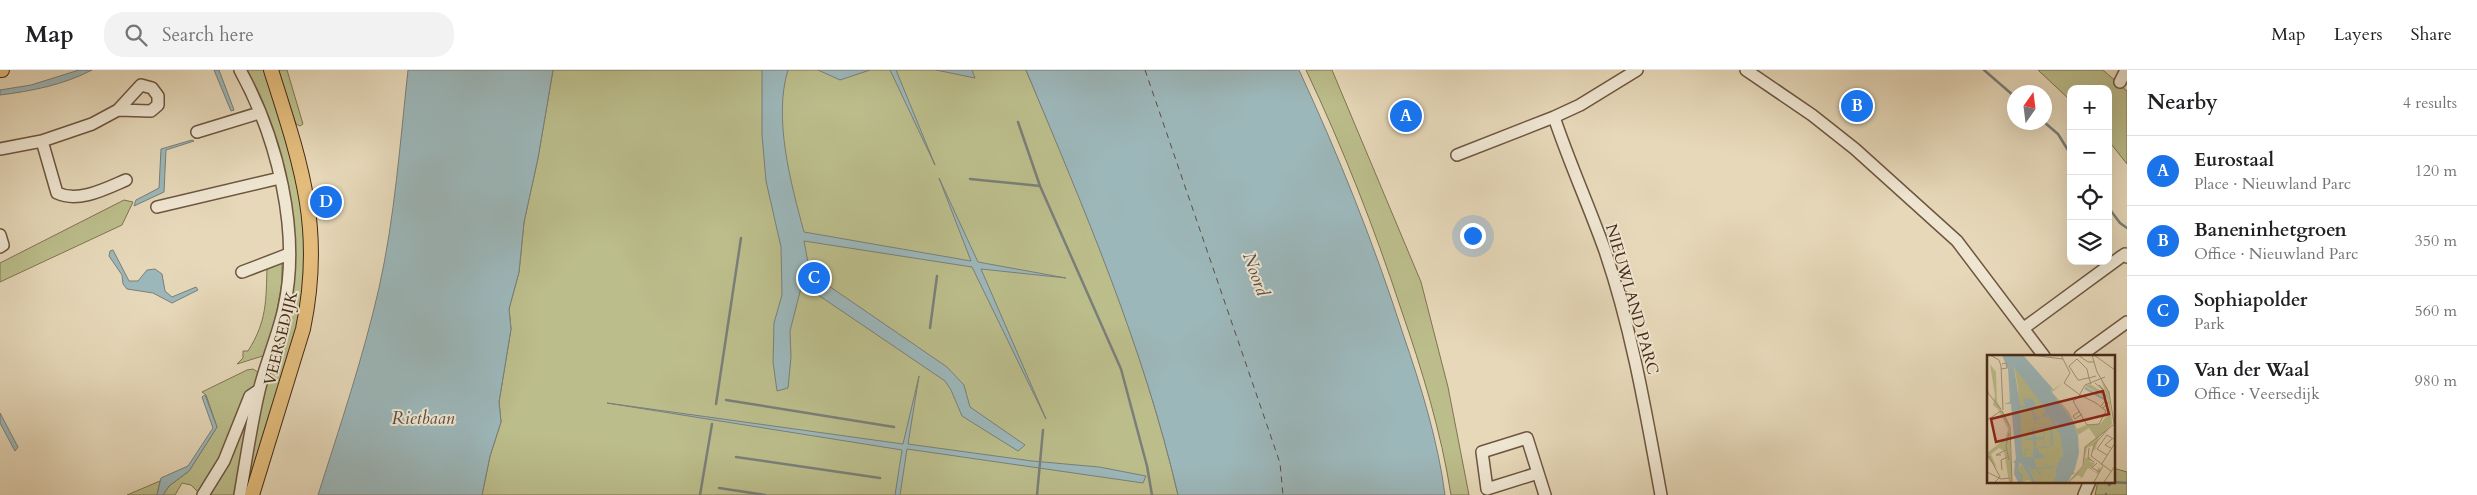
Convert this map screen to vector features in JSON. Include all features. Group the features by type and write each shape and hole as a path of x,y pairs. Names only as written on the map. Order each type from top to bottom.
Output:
{"main road":[{"name":"VEERSEDIJK","path":"252,495 304,330 308,306 312,252 309,204 303,173 271,70"}],"street":[{"path":"240,70 274,152 288,226 289,254 285,306 259,390 240,495"},
{"path":"1457,154 1554,117 1580,105 1637,70"},
{"path":"1746,70 1812,115 1855,149 1957,241 2043,355"},
{"path":"2120,82 2126,70"},
{"path":"0,149 42,141 92,124 118,110"},
{"path":"197,132 259,113"},
{"name":"NIEUWLAND PARC","path":"1554,117 1605,252 1628,328 1641,383 1661,495"},
{"path":"42,141 57,194 71,197 99,191 126,180"},
{"path":"157,207 280,178"},
{"path":"0,235 3,244 0,247"},
{"path":"242,272 289,254"},
{"path":"2024,328 2122,256 2125,254 2127,257"},
{"path":"2081,355 2127,322"},
{"path":"203,495 224,461 250,396 259,390"},
{"path":"1538,473 1488,489 1482,452 1526,438 1538,473 1545,495"},
{"path":"2084,495 2090,482"}],"green space":[{"path":"246,70 267,70 307,216 302,318 253,478 244,495 291,232"},
{"path":"278,70 287,70 303,124 300,126 296,124"},
{"path":"553,70 1026,70 1091,226 1131,332 1164,440 1178,495 482,495 490,456 501,422 499,402 511,329 509,309 519,272 524,222 538,158"},
{"path":"1306,70 1332,70 1421,282 1448,387 1469,495 1451,495 1430,401 1391,278 1345,158"},
{"path":"2038,70 2103,70 2127,91 2127,164 2112,145 2112,85 2067,85 2067,97"},
{"path":"124,200 133,202 122,225 0,282 0,263"},
{"path":"282,262 282,295 266,355 237,364 243,358 243,351 248,351 259,330 266,301 267,267"},
{"path":"253,369 259,373 260,378 200,494 191,485 182,483 175,495 163,495 169,486 189,471 217,427 206,395 202,392 247,370"},
{"path":"254,400 237,495 207,495"},
{"path":"2114,468 2127,472 2127,495 2095,495 2098,482 2114,482"},
{"path":"160,481 157,495 127,495"}],"water":[{"path":"79,70 92,70 70,80 47,87 0,95 0,90 31,85"},
{"path":"214,70 219,70 234,110 231,111"},
{"name":"Rietbaan","path":"408,70 553,70 538,158 524,222 519,272 509,309 511,329 499,402 501,422 490,456 482,495 318,495 343,418 373,314 385,261 400,152"},
{"path":"762,70 788,70 782,109 783,130 789,172 804,232 971,261 939,178 978,262 1066,278 981,269 1046,419 972,267 804,241 810,273 947,367 964,385 970,407 1025,445 1018,451 962,416 945,381 802,284 790,331 791,357 788,388 777,391 773,362 774,323 782,295 781,247 766,181 762,135"},
{"path":"818,70 870,70 840,80"},
{"path":"890,70 896,70 935,165"},
{"path":"936,70 972,70 975,78"},
{"name":"Noord","path":"1026,70 1299,70 1355,200 1392,300 1428,414 1438,454 1445,495 1178,495 1148,386 1130,333 1091,227"},
{"path":"194,141 166,150 164,192 134,206 136,200 159,188 161,149"},
{"path":"113,250 129,281 138,281 147,270 155,269 162,274 165,291 172,297 196,287 198,290 172,303 153,293 127,289 123,284 122,275 109,256 110,251"},
{"path":"919,376 908,444 1032,461 1099,467 1146,476 1143,483 907,449 900,495 895,495 902,450 607,403 903,444"},
{"path":"205,395 217,427 189,471 169,486 163,495 157,495 161,478 188,466 213,428 202,397"},
{"path":"0,413 18,447 15,451 0,423"}],"waterway":[{"path":"1984,70 2007,90"},
{"path":"1018,122 1040,186 1121,369 1147,466 1152,495"},
{"path":"2052,129 2058,134 2067,149"},
{"path":"970,179 1040,186"},
{"path":"2112,212 2120,223 2127,228"},
{"path":"716,404 741,238"},
{"path":"930,328 937,276"},
{"path":"726,400 894,427"},
{"path":"700,495 712,424"},
{"path":"1037,495 1043,430"},
{"path":"736,457 880,478"},
{"path":"2109,485 2112,482 2127,483"},
{"path":"719,488 765,495"}],"ferry route":[{"path":"1145,70 1280,463 1283,495"}],"place":[{"name":"Baneninhetgroen","path":"1857,106"},
{"name":"Eurostaal","path":"1406,116"},
{"name":"Van der Waal","path":"326,202"},
{"name":"Sophiapolder","path":"814,278"}]}
